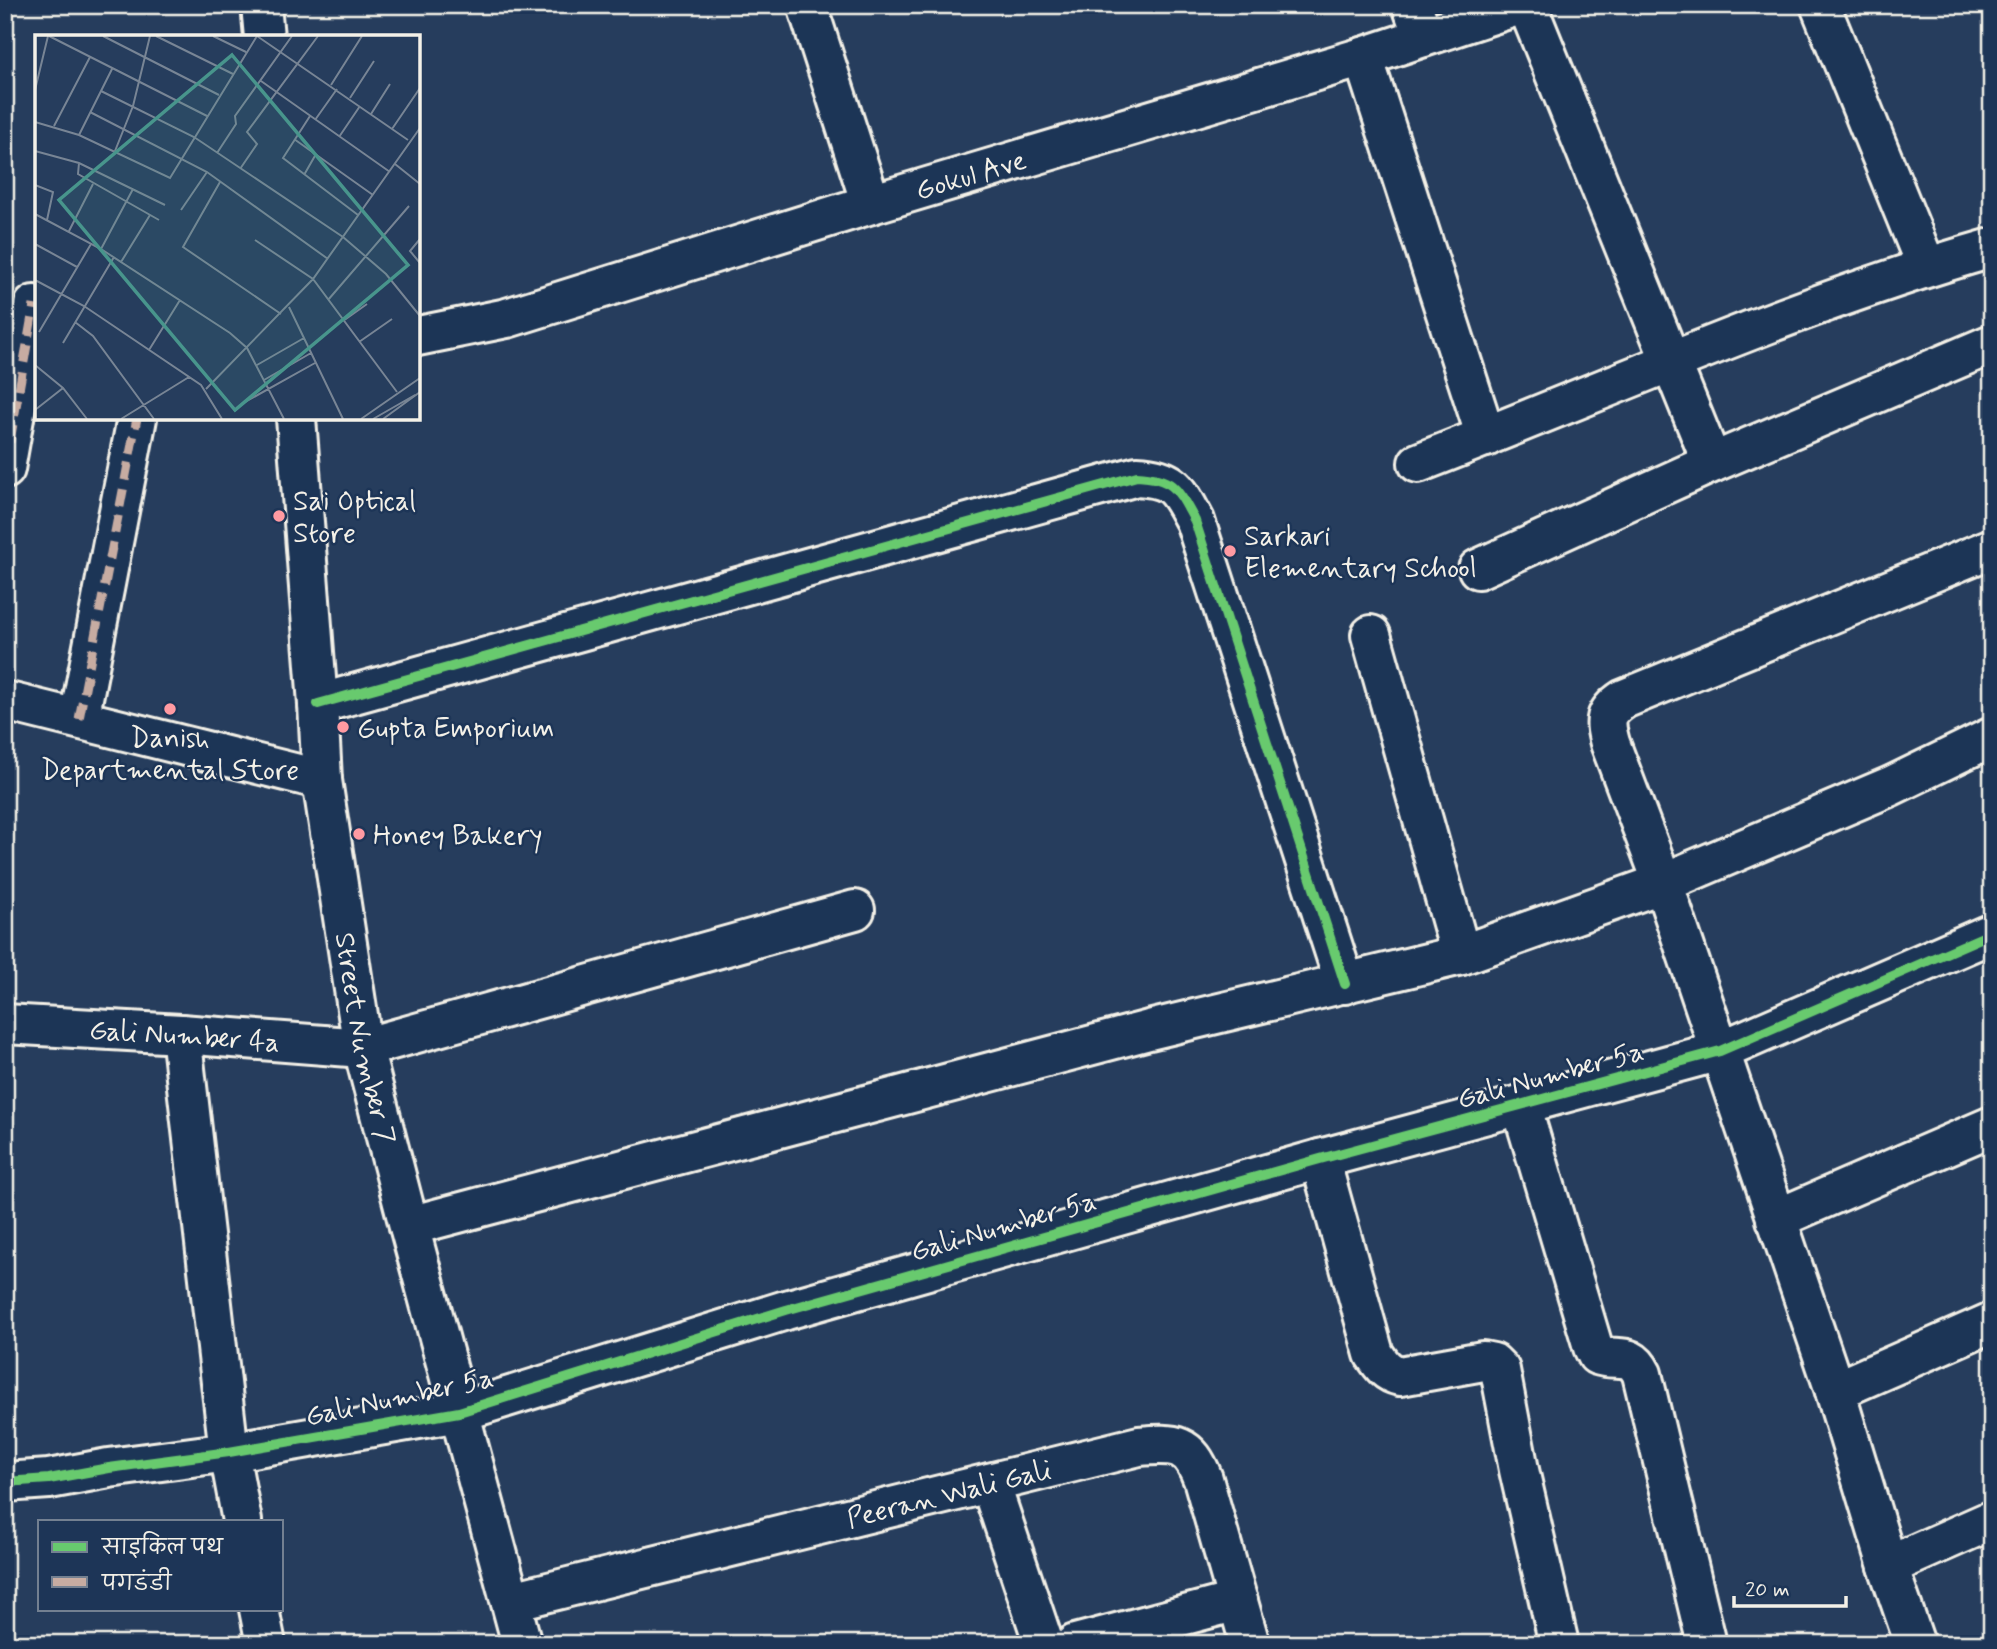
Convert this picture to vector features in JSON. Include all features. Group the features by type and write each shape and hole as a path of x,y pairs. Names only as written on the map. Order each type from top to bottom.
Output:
{"street":[{"path":"261,5 264,35"},
{"path":"807,5 871,204"},
{"name":"Gokul Ave","path":"420,337 507,318 871,204 1363,57 1418,21 1520,5"},
{"path":"1527,5 1712,463"},
{"path":"1819,5 1926,266"},
{"path":"1363,57 1486,437"},
{"path":"1418,463 1670,361 1926,266 1992,248"},
{"path":"5,469 25,303"},
{"path":"1478,569 1712,463 1992,344"},
{"path":"79,719 137,420"},
{"name":"Street Number 7","path":"296,420 322,780 363,1048 522,1644"},
{"path":"318,704 1137,476 1156,477 1168,481 1182,497 1195,521 1345,984"},
{"path":"1914,1644 1835,1391 1663,883 1609,743 1605,724 1611,708 1624,699 1992,548"},
{"path":"1371,635 1461,955"},
{"path":"5,701 322,780"},
{"path":"409,1226 1149,1030 1461,955 1663,883 1891,786 1992,737"},
{"path":"363,1048 855,910"},
{"name":"Gali Number 5a","path":"5,1482 49,1479 108,1468 229,1452 459,1412 786,1310 1320,1159 1720,1051 1992,933"},
{"name":"Gali Number 4a","path":"5,1024 363,1048"},
{"path":"181,1034 229,1452 242,1520"},
{"path":"1521,1105 1593,1347 1597,1355 1607,1359 1625,1357 1634,1361 1642,1374 1707,1644"},
{"path":"1776,1219 1992,1126"},
{"path":"1320,1159 1374,1354 1382,1366 1389,1373 1400,1376 1483,1362 1493,1363 1500,1370 1518,1470 1559,1644"},
{"path":"1835,1391 1992,1322"},
{"name":"Peeran Wali Gali","path":"512,1601 1139,1446 1164,1444 1184,1448 1196,1462 1250,1644"},
{"path":"990,1483 1044,1644"},
{"path":"1888,1566 1992,1520"},
{"path":"1075,1644 1238,1601"},
{"path":"259,1610 266,1644"}],"marked path":[{"path":"5,469 34,305"},
{"path":"79,719 137,420"}],"cycle path":[{"path":"318,704 1137,476 1150,477 1174,488 1195,521 1345,984"},
{"path":"5,1482 49,1479 229,1452 459,1412 786,1310 1320,1159 1720,1051 1992,933"}],"place":[{"name":"Sai Optical Store","path":"279,516"},
{"name":"Sarkari Elementary School","path":"1230,551"},
{"name":"Danish Departmental Store","path":"170,709"},
{"name":"Gupta Emporium","path":"343,727"},
{"name":"Honey Bakery","path":"359,834"}]}
